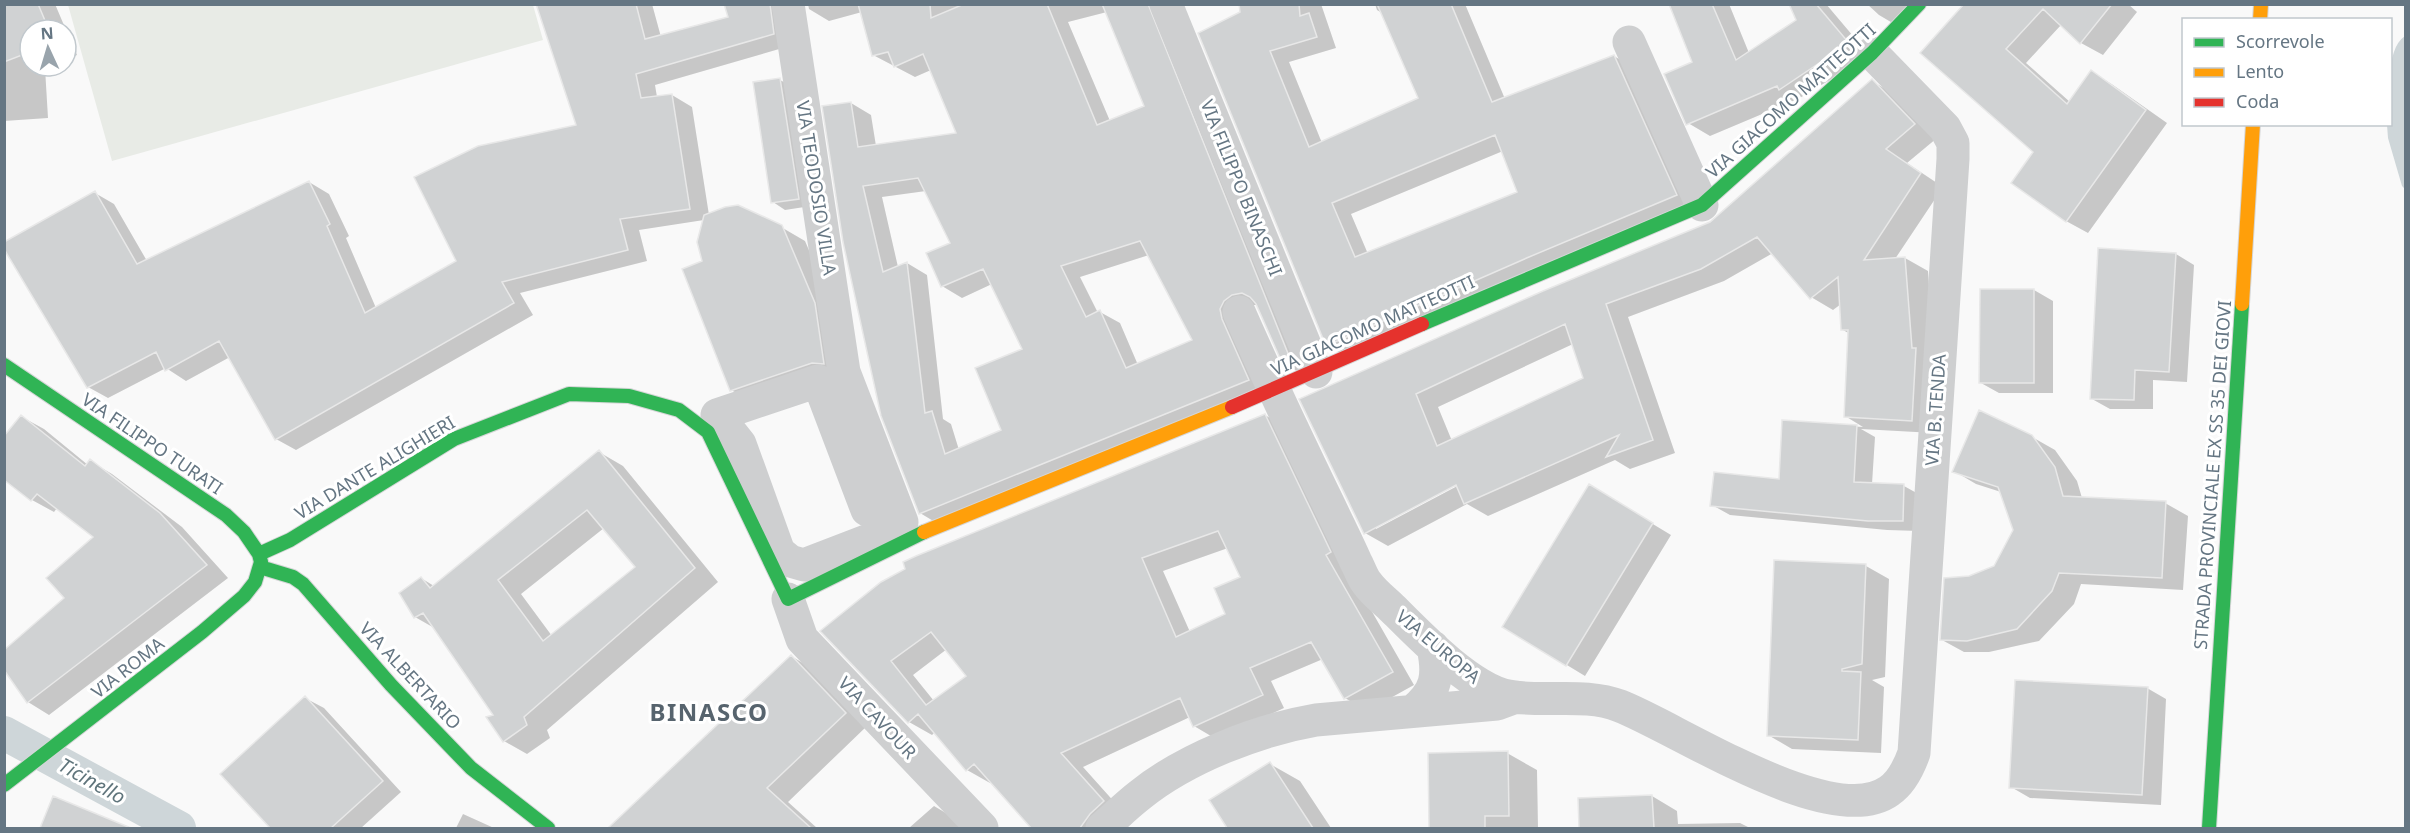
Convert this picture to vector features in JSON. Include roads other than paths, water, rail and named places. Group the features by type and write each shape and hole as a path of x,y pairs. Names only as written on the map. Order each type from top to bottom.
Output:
{"street":[{"name":"VIA TEODOSIO VILLA","path":"788,4 844,372 908,539"},
{"name":"VIA FILIPPO BINASCHI","path":"1166,4 1316,372"},
{"name":"VIA GIACOMO MATTEOTTI","path":"788,599 908,539 1316,372 1536,274 1702,205 1872,53 1919,4"},
{"path":"1629,42 1702,205"},
{"name":"VIA B. TENDA","path":"1872,53 1945,128 1953,143 1914,753 1909,766 1889,791"},
{"name":"STRADA PROVINCIALE EX SS 35 DEI GIOVI","path":"2209,828 2253,126"},
{"name":"VIA EUROPA","path":"1239,312 1273,390 1366,583 1468,676 1508,696 1580,698 1618,705 1777,783 1810,794 1865,800 1889,791"},
{"name":"VIA FILIPPO TURATI","path":"4,365 226,515 244,532 259,561"},
{"path":"818,381 867,510 882,504 891,528 890,532 804,565 790,561 779,552 740,444 717,415 818,381"},
{"name":"VIA DANTE ALIGHIERI","path":"259,561 454,439 569,394 629,396 679,410 708,432 788,599"},
{"name":"VIA ROMA","path":"8,782 202,632 244,596 255,582 259,561"},
{"name":"VIA ALBERTARIO","path":"259,561 303,584 392,685 471,768 548,828"},
{"name":"VIA CAVOUR","path":"788,599 802,639 981,828"},
{"path":"1413,711 1431,692 1435,681 1437,667 1433,646"},
{"path":"1102,828 1141,794 1170,774 1254,736 1289,725 1316,720 1497,704 1518,696"}],"waterway":[{"name":"Ticinello","path":"4,733 179,828"}],"district":[{"name":"BINASCO","path":"709,713"}]}
